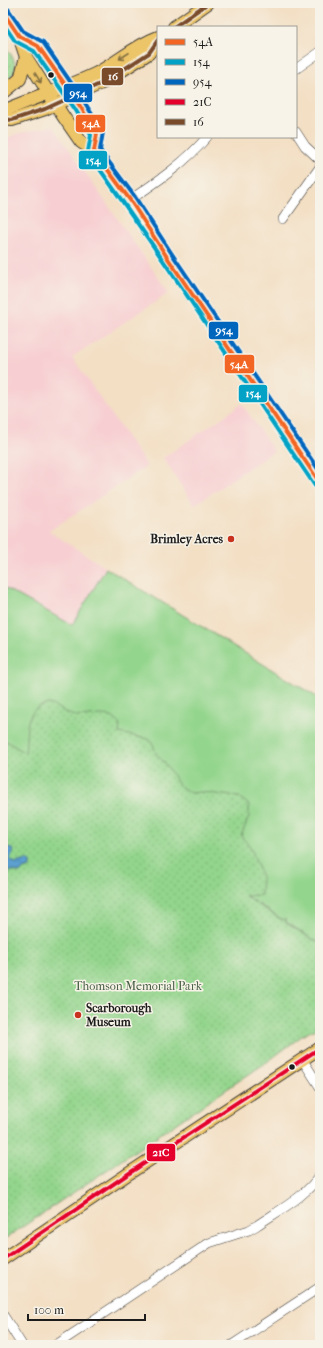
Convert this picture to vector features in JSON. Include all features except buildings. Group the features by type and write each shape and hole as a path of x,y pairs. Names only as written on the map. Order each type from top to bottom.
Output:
{"main road":[{"path":"175,26 208,3"},
{"path":"3,12 19,36 26,57 56,105 81,142 94,151 130,200 320,483"},
{"path":"19,36 38,46 67,86 97,134 94,151"},
{"path":"3,113 8,109 98,72 144,42 157,37"},
{"path":"3,119 12,120 56,105 104,82 149,53 157,41"},
{"path":"3,93 20,79 26,57"},
{"path":"3,1259 141,1165 320,1048"}],"street":[{"path":"297,68 320,52"},
{"path":"297,134 305,146 320,160"},
{"path":"130,200 184,162 206,138"},
{"path":"283,219 320,167"},
{"path":"302,1059 320,1087"},
{"path":"56,1345 209,1243 249,1230 256,1226 308,1190 320,1174"},
{"path":"232,1345 320,1287"},
{"path":"3,1315 22,1345"}],"shaded area":[{"path":"53,126 169,293 72,357 147,466 49,531 106,568 72,626 3,587 3,139 24,132"},
{"path":"242,404 274,451 194,505 163,458"}],"green space":[{"path":"3,43 11,54 15,68 9,78 3,83"},
{"path":"106,568 320,699 320,944 3,739 3,587 72,625"},
{"name":"Thomson Memorial Park","path":"49,704 75,716 110,716 120,724 119,733 149,739 157,755 165,763 179,785 190,793 201,792 239,797 249,805 249,817 241,836 251,848 262,877 261,895 245,896 282,920 285,919 286,923 320,944 320,1027 303,1035 267,1062 3,1240 3,739 25,753 30,715 40,706"}],"water":[{"path":"3,846 12,849 13,851 10,859 15,863 27,860 30,862 30,867 23,869 20,873 3,871"}],"transit line":[{"name":"16","path":"175,26 208,3"},
{"name":"954","path":"8,9 23,31 43,42 85,103 103,132 100,150 135,197 320,472"},
{"name":"54A","path":"3,12 19,36 38,46 80,106 97,134 94,151 130,200 320,483"},
{"name":"154","path":"3,23 15,41 34,51 75,109 91,135 88,151 89,154 175,278 315,486"},
{"name":"16","path":"3,119 12,120 45,109 104,82 149,53 157,41"},
{"name":"21C","path":"3,1259 128,1174 320,1048"}],"place":[{"name":"Brimley Acres","path":"231,539"},
{"name":"Scarborough Museum","path":"78,1015"}]}
